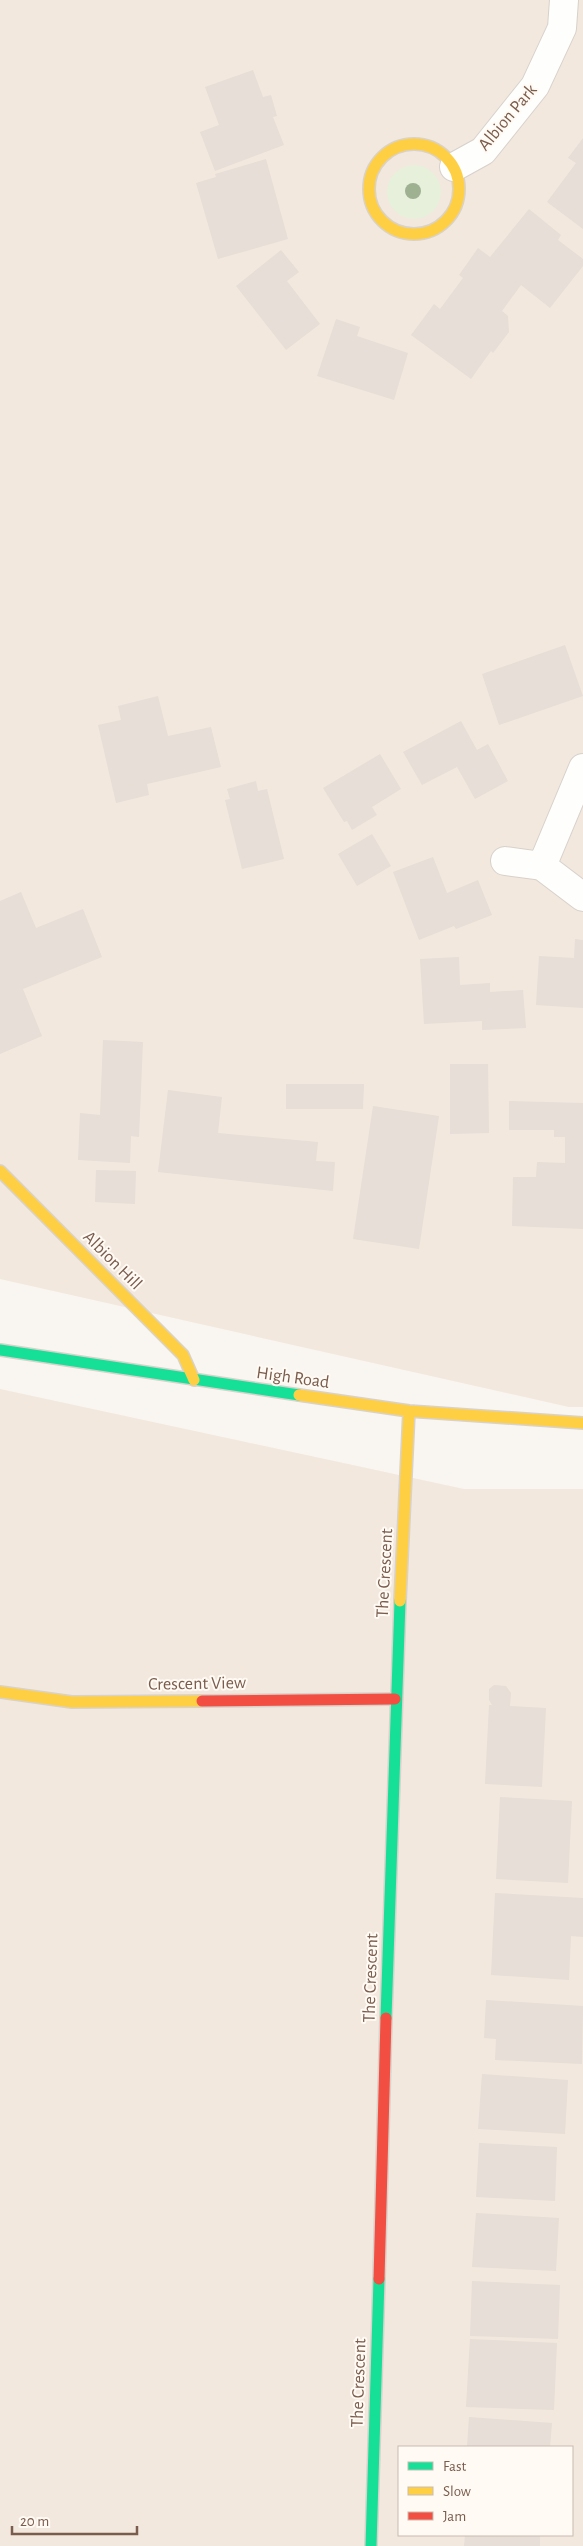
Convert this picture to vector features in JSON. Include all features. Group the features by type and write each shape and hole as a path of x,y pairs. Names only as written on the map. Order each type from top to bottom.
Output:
{"street":[{"name":"Albion Park","path":"454,167 483,151 535,86 562,28 564,0"},
{"path":"405,144 424,144 441,152 454,167 460,184 458,203 448,220 433,231 414,234 396,231 381,220 371,203 369,184 375,166 388,152 405,144"},
{"path":"542,866 583,768"},
{"path":"505,861 542,866 583,897"},
{"name":"Albion Hill","path":"0,1171 182,1355 194,1380"},
{"name":"High Road","path":"0,1350 409,1411 583,1423"},
{"name":"The Crescent","path":"371,2546 395,1699 409,1411"},
{"name":"Crescent View","path":"0,1692 72,1702 395,1699"}],"shaded area":[{"path":"0,0 583,0 583,1407 569,1407 0,1279"},
{"path":"0,1389 464,1489 583,1489 583,2546 0,2546"}],"green space":[{"path":"409,165 419,165 429,169 437,177 441,192 437,207 429,215 419,219 409,219 399,215 391,207 387,197 387,187 391,177 399,169"}],"building":[{"path":"253,70 263,97 271,95 277,116 273,117 284,145 215,171 200,132 219,125 205,87"},
{"path":"583,138 583,229 547,202 576,163 568,158"},
{"path":"266,159 288,239 218,259 196,183 216,177 215,174"},
{"path":"529,209 561,235 558,240 583,259 583,266 550,308 521,285 502,311 508,316 509,332 493,353 491,351 471,379 411,335 434,304 440,309 463,278 459,275 478,248 490,257"},
{"path":"281,250 299,272 287,281 320,324 286,350 236,286"},
{"path":"336,319 360,327 357,336 408,353 394,400 317,376"},
{"path":"565,645 583,696 499,725 482,674"},
{"path":"158,696 168,736 211,727 221,767 147,784 149,795 116,803 98,725 121,720 118,706"},
{"path":"461,721 477,750 488,744 508,781 475,799 457,767 422,785 403,752"},
{"path":"380,754 401,789 372,807 377,815 352,830 347,821 344,822 323,788"},
{"path":"256,781 258,791 267,789 284,859 242,869 225,800 230,799 227,789"},
{"path":"372,834 391,866 357,886 338,854"},
{"path":"433,857 447,893 478,880 492,915 456,929 454,926 419,940 393,872"},
{"path":"21,892 36,928 83,909 102,957 23,989 42,1036 0,1054 0,901"},
{"path":"575,939 583,940 583,1008 536,1005 539,956 574,958"},
{"path":"459,957 460,985 490,983 490,992 523,990 526,1028 482,1030 482,1021 424,1024 420,959"},
{"path":"103,1040 143,1042 139,1137 131,1136 130,1163 78,1160 80,1113 100,1115"},
{"path":"450,1064 488,1064 489,1133 450,1134"},
{"path":"286,1084 364,1084 363,1109 286,1109"},
{"path":"168,1090 222,1097 218,1133 318,1142 316,1161 335,1162 333,1191 158,1172"},
{"path":"509,1101 583,1103 583,1229 512,1226 513,1177 536,1177 537,1162 565,1163 565,1137 554,1137 554,1130 509,1130"},
{"path":"373,1106 439,1116 419,1249 353,1239"},
{"path":"96,1170 136,1171 135,1204 95,1202"},
{"path":"494,1685 506,1686 511,1693 510,1706 546,1708 542,1787 485,1784 489,1705 492,1705 489,1700 489,1689"},
{"path":"500,1797 572,1801 568,1883 496,1879"},
{"path":"495,1893 583,1898 583,1937 571,1936 569,1980 491,1975"},
{"path":"486,2000 583,2006 582,2064 495,2060 496,2039 484,2038"},
{"path":"482,2074 568,2080 565,2134 478,2129"},
{"path":"479,2143 557,2147 555,2201 476,2197"},
{"path":"476,2213 559,2218 556,2271 472,2267"},
{"path":"472,2281 560,2285 558,2339 470,2336"},
{"path":"470,2339 557,2343 554,2410 466,2407"},
{"path":"469,2417 552,2423 550,2446 467,2446"},
{"path":"465,2536 540,2536 540,2546 464,2546"}],"traffic: fast":[{"path":"0,1350 299,1395"},
{"path":"386,2018 400,1601"},
{"path":"371,2546 379,2279"}],"traffic: slow":[{"path":"414,144 431,148 446,157 455,172 459,189 455,206 446,221 431,230 414,234 397,230 382,221 373,206 369,189 373,172 382,157 397,148 414,144"},
{"path":"0,1171 183,1355 194,1380"},
{"path":"299,1395 409,1411 583,1423"},
{"path":"400,1601 409,1411"},
{"path":"0,1692 72,1702 202,1701"}],"traffic: jam":[{"path":"202,1701 395,1699"},
{"path":"379,2279 386,2018"}]}
